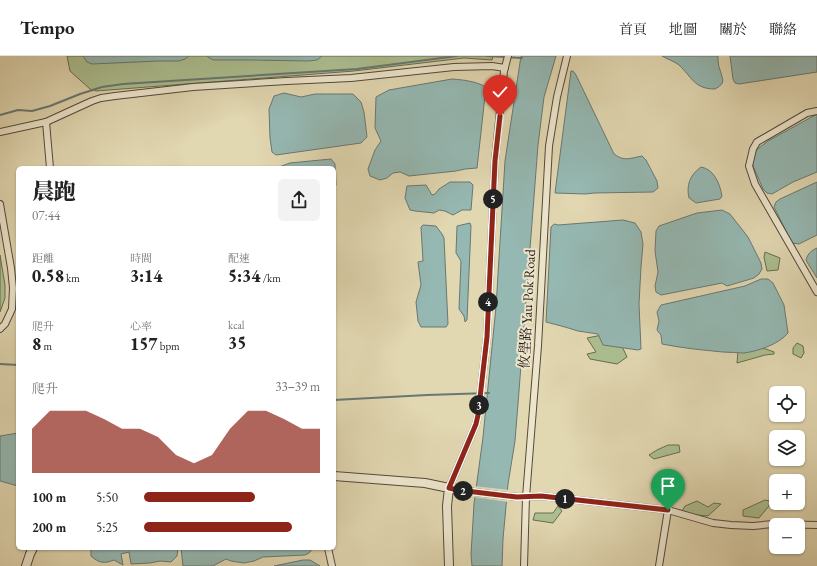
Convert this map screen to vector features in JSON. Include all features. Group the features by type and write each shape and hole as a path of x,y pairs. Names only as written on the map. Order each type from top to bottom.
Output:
{"street":[{"name":"攸壆路 Yau Pok Road","path":"524,566 526,497 538,346 549,146 557,97 567,56"},
{"path":"449,566 447,506 449,488 476,424 487,337 495,161 505,68 508,57"},
{"path":"0,132 46,122 92,101 115,96 193,87 351,78 454,67 492,66 505,68"},
{"path":"817,110 807,113 757,142 752,148 749,166 755,184 817,292"},
{"path":"46,122 50,166"},
{"path":"0,204 13,288 12,309 5,324 0,329"},
{"path":"336,476 425,483 458,490 517,497 541,496 668,510 713,523 731,525 817,525"},
{"path":"659,566 668,510"},
{"path":"26,566 32,550"},
{"path":"328,550 332,566"}],"green space":[{"path":"67,56 493,56 492,60 464,58 354,71 96,91 90,89 70,71"},
{"path":"765,252 780,258 778,270 767,271 764,257"},
{"path":"0,255 5,285 5,298 0,312"},
{"path":"607,334 618,338 627,357 617,364 590,359 587,354 596,352 587,338"},
{"path":"797,343 803,346 804,353 801,358 793,354 793,348"},
{"path":"752,347 766,349 774,352 774,354 737,363 738,350"},
{"path":"668,445 679,445 680,452 654,459 649,455 657,450"},
{"path":"765,500 769,501 769,506 759,518 743,516 743,510"},
{"path":"697,501 708,507 714,503 721,504 708,516 686,514 682,511 685,506"},
{"path":"558,506 562,511 553,523 533,520 535,513 553,513"}],"water":[{"path":"83,56 189,56 179,61 92,64 87,62"},
{"path":"207,56 322,56 317,60 308,61 213,60"},
{"path":"521,56 556,56 544,97 538,145 515,441 508,484 502,566 472,566 471,555 474,504 483,437 496,307 505,161"},
{"path":"662,56 718,56 718,65 723,81 721,85 715,89 702,87 694,82 679,65"},
{"path":"730,56 817,56 817,72 739,84 735,83 733,79"},
{"path":"571,71 573,71 576,75 614,154 624,159 642,156 646,160 657,181 658,188 653,192 585,194 555,193"},
{"path":"452,79 474,82 486,87 477,168 409,176 400,172 393,173 387,178 380,180 370,176 368,169 375,150 381,141 375,128 376,97 389,90"},
{"path":"284,93 301,97 315,94 353,94 361,102 364,112 367,137 361,143 276,155 272,152 269,109 274,96"},
{"path":"817,114 817,172 793,182 772,194 767,193 763,189 753,166 752,157 756,150 768,141"},
{"path":"331,159 335,166 282,166 290,163"},
{"path":"701,167 706,168 716,178 722,196 720,199 696,203 689,198 688,189 690,181 694,173"},
{"path":"450,182 470,182 473,185 471,210 462,210 453,215 439,210 434,213 410,210 405,198 407,186 426,185 432,195"},
{"path":"817,182 817,235 799,244 792,243 787,237 787,233 774,207 776,202"},
{"path":"722,210 730,214 748,237 761,263 762,269 759,274 754,278 727,286 722,283 661,295 656,292 655,286 658,272 655,251 656,231 659,226 697,213"},
{"path":"623,220 635,223 641,232 643,244 639,304 641,349 638,350 603,345 598,334 578,331 546,322 551,227 555,224"},
{"path":"470,223 467,320 465,322 464,316 459,309 461,261 456,253 457,226"},
{"path":"423,225 436,226 444,238 448,324 446,327 421,327 418,321 416,302 421,285 418,262 423,261 421,227"},
{"path":"817,248 817,278 806,260 810,252"},
{"path":"761,279 768,279 773,283 784,305 788,333 774,344 756,351 744,353 700,350 662,344 661,335 657,330 659,321 657,312 661,305 745,286"},
{"path":"16,433 16,485 0,481 0,436"},
{"path":"91,550 178,550 177,556 171,562 160,561 131,564 129,552 121,554 123,565 114,560 102,562 91,556"},
{"path":"181,550 311,550 305,555 263,557 244,563 226,559 213,566 183,566"},
{"path":"310,560 320,566 274,566"}],"pier":[{"path":"474,486 510,490 508,502 473,497"}],"waterway":[{"path":"0,115 18,110 32,111 102,87 123,84 357,69 457,56"},
{"path":"487,56 522,58"},
{"path":"0,364 16,365"},
{"path":"336,400 489,393"}],"route":[{"path":"500,116 495,161 487,337 478,415 476,424 449,488 517,497 541,496 668,510"}]}
